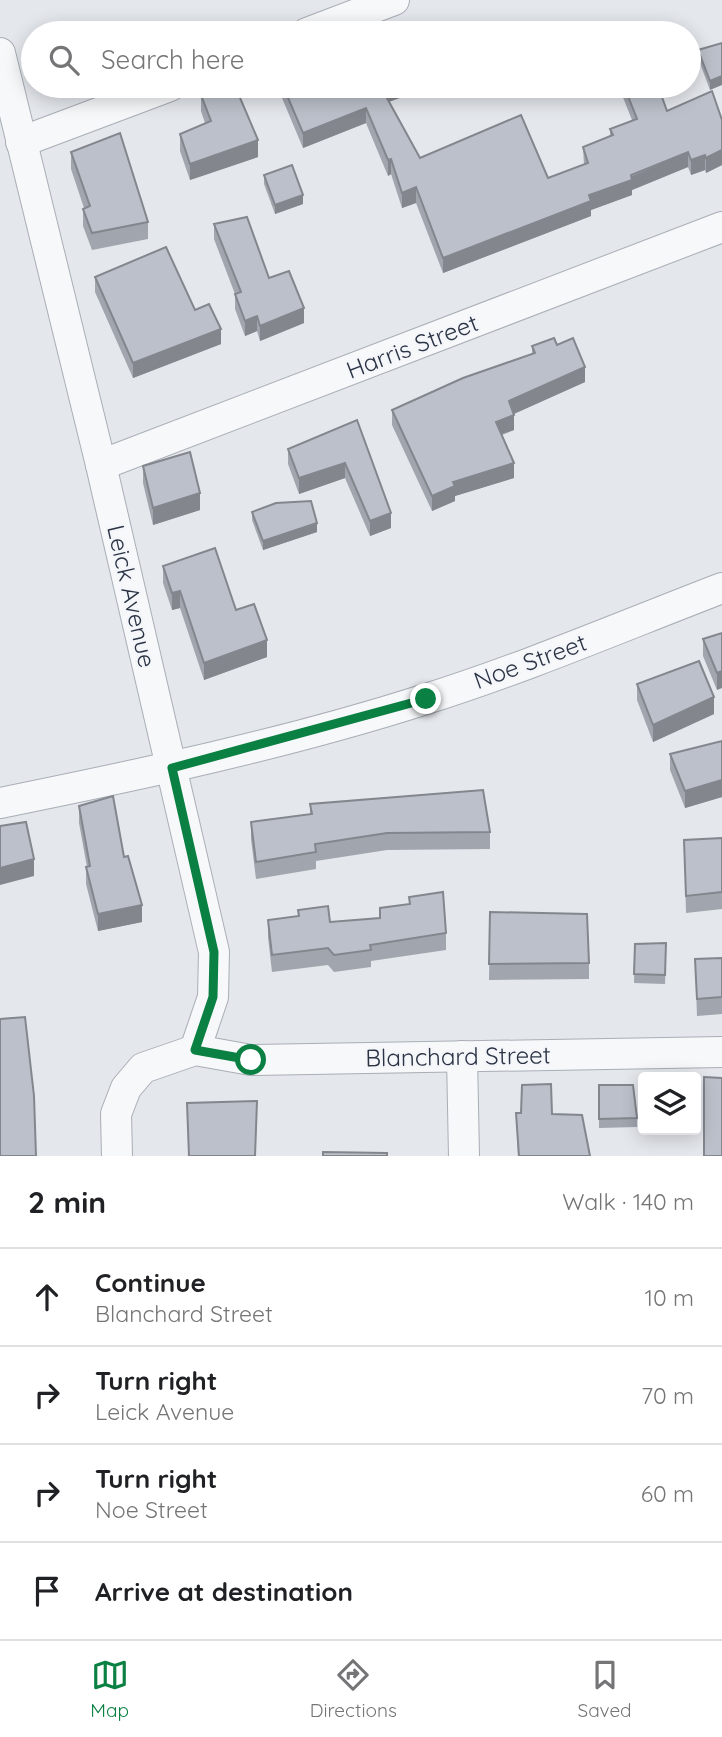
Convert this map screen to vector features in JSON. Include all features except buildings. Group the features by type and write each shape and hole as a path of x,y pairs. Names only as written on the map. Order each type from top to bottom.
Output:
{"street":[{"path":"339,21 394,0"},
{"name":"Leick Avenue","path":"0,53 13,130 101,466 214,952 213,997 195,1050"},
{"path":"13,130 127,98"},
{"name":"Harris Street","path":"101,466 722,227"},
{"name":"Noe Street","path":"0,803 172,768 426,699 722,588"},
{"path":"117,1156 116,1114 126,1088 142,1068 195,1050"},
{"name":"Blanchard Street","path":"195,1050 251,1060 722,1052"},
{"path":"462,1056 464,1156"}],"route":[{"path":"251,1060 195,1050 213,997 214,952 172,768 426,699"}]}
